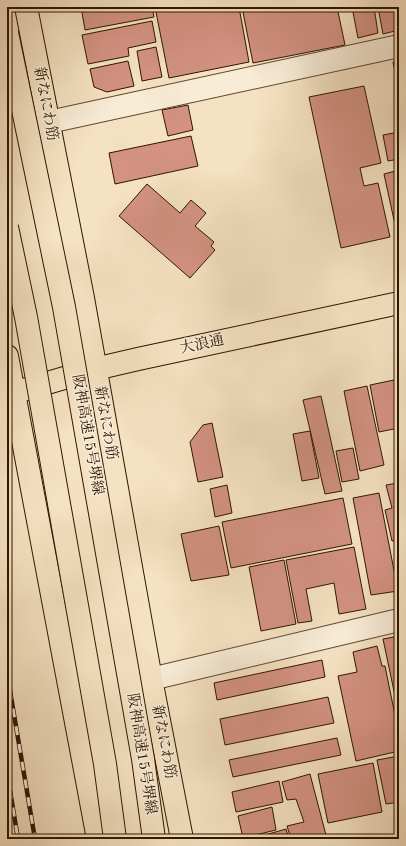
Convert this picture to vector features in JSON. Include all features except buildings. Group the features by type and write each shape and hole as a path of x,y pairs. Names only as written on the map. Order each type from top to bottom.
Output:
{"main road":[{"name":"新なにわ筋","path":"26,7 49,122 110,448 151,679 182,839"},
{"name":"阪神高速15号堺線","path":"7,33 64,306 141,751 154,839"},
{"path":"7,227 26,317 102,749 115,839"},
{"name":"大浪通","path":"10,393 95,369 145,357 399,303"},
{"path":"7,356 10,393 98,839"}],"street":[{"path":"49,122 399,46"},
{"path":"151,679 399,620"}],"railway":[{"path":"7,673 35,839"},
{"path":"7,772 18,839"}]}
